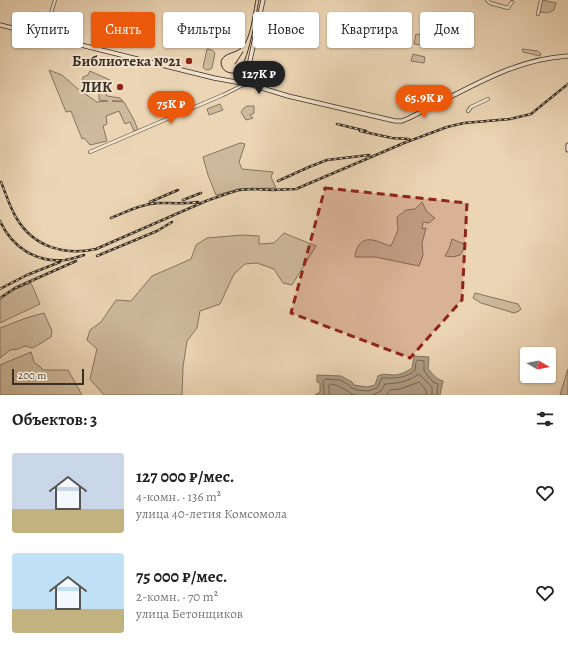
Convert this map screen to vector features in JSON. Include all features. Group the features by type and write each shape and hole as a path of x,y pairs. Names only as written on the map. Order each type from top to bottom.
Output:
{"main road":[{"path":"245,84 263,0"},
{"path":"0,25 12,28"},
{"path":"83,46 395,121 402,121 518,66 536,61 568,56"},
{"path":"568,145 568,150"}],"street":[{"path":"51,12 55,0"},
{"path":"488,0 490,3 508,8 512,2"},
{"path":"538,14 541,0"},
{"path":"90,152 223,95 245,84"},
{"path":"468,111 471,107 488,99"}],"highlighted area":[{"path":"325,188 467,203 462,300 410,358 291,313"}],"shaded area":[{"path":"542,0 556,3 554,10 548,13 540,12"},
{"path":"416,34 420,35 420,45 414,44"},
{"path":"207,49 212,50 215,53 212,68 209,70 203,67"},
{"path":"522,49 538,51 541,54 540,56 523,52"},
{"path":"413,54 425,57 424,63 411,61"},
{"path":"49,70 62,75 78,89 97,102 108,101 99,100 99,93 94,87 82,83 83,77 88,75 90,71 110,80 110,83 107,83 105,91 107,96 120,98 123,101 112,101 124,102 138,130 134,131 130,122 125,124 119,111 106,116 107,124 103,126 107,141 90,145 84,138 82,139 71,111 66,112"},
{"path":"220,104 223,110 209,115 207,109"},
{"path":"247,106 254,106 254,113 250,115 253,118 246,120 241,112"},
{"path":"240,143 245,144 239,162 242,169 273,172 271,177 276,188 239,189 216,195 203,157"},
{"path":"422,202 427,212 435,218 429,223 423,222 422,229 426,228 422,243 423,255 419,266 375,257 355,257 359,245 366,240 374,240 391,246 398,230 397,217 406,210 415,209"},
{"path":"284,233 316,246 292,285 283,283 274,269 257,263 245,264 234,274 220,304 200,311 197,328 187,341 183,367 182,395 104,395 90,379 97,349 87,340 90,330 101,322 116,300 131,301 152,276 191,259 196,245 207,238 242,235 259,236 259,244 274,243"},
{"path":"452,239 466,245 460,255 453,257 445,256 449,249"},
{"path":"31,283 40,304 0,323 0,299 16,289"},
{"path":"475,293 518,304 521,309 514,313 481,303 473,298"},
{"path":"44,313 52,331 51,337 33,348 25,346 10,350 0,358 0,328"},
{"path":"31,352 34,362 44,370 68,370 82,395 0,395 0,365"},
{"path":"568,369 568,395 560,395"}],"water":[{"path":"414,356 429,357 428,369 436,378 443,381 440,395 315,395 320,392 320,383 317,382 317,375 341,376 352,382 354,385 367,387 375,385 378,376 380,375 396,375 404,373 412,368"}],"tram line":[{"path":"256,0 253,19 247,39 239,50 225,56 221,61 222,67 228,72 237,73 245,60 259,0"},
{"path":"235,64 243,52"}],"railway":[{"path":"1,182 10,206 17,219 24,229 41,243 62,250 84,251 96,249 206,201 226,194 239,190 296,189 404,143 447,127 464,123 510,119 531,114 568,84"},
{"path":"337,124 366,131"},
{"path":"360,131 392,138 409,139"},
{"path":"278,181 327,160 369,155"},
{"path":"150,202 178,190"},
{"path":"183,200 201,193"},
{"path":"111,218 146,205 158,203 198,202"},
{"path":"0,221 5,230 18,246 35,256 44,259 65,260 84,255"},
{"path":"97,256 157,231 172,222"},
{"path":"0,298 15,288 76,261"},
{"path":"0,289 27,275 60,262"}],"place":[{"name":"Библиотека №21","path":"189,61"},
{"name":"ЛИК","path":"120,87"}]}
